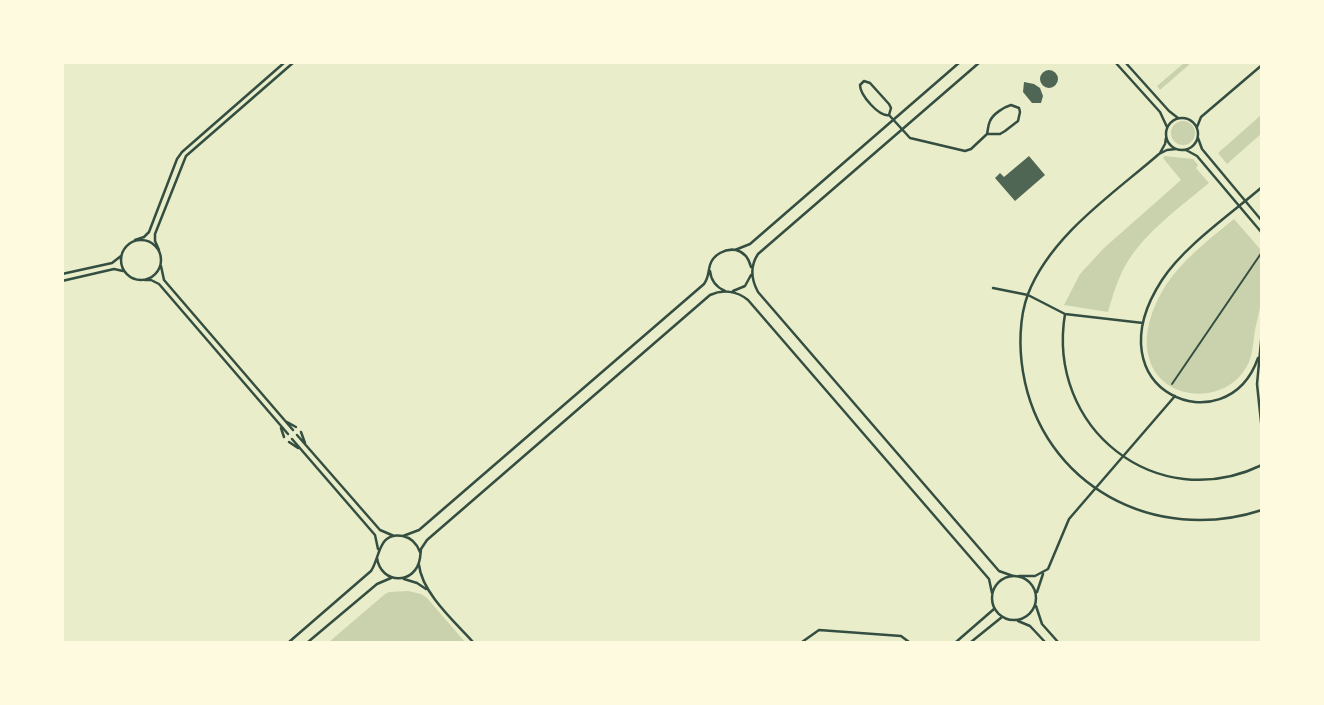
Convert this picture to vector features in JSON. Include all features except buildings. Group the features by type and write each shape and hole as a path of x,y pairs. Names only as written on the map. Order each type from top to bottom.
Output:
{"street":[{"path":"62,274 112,263 122,255 127,246 135,240 144,237 149,232 178,157 192,142 285,62"},
{"path":"293,430 164,280 161,255 155,241 155,234 183,162 188,154 294,62"},
{"path":"960,62 750,244 715,256 710,266 710,271 712,281 716,285 729,292 741,295 748,300 989,579 992,593"},
{"path":"473,642 427,590 421,577 419,563 422,549 427,540 695,308 713,294 735,291 745,286 751,277 758,254 980,62"},
{"path":"1115,62 1160,112 1167,127 1164,147 1159,154 1063,239 1044,265 1028,295 1021,343 1024,379 1031,402 1040,424 1072,469 1096,488 1131,508 1170,519 1194,521 1240,517 1262,510"},
{"path":"1125,62 1169,111 1178,118 1189,120 1201,117 1262,65"},
{"path":"867,80 889,104 891,108 889,115 885,116 879,112 861,92 861,83 867,80"},
{"path":"889,115 910,138 961,151 971,149 987,134 989,122 1005,106 1011,104 1019,108 1018,121 1005,132 987,134"},
{"path":"1201,117 1197,128 1202,149 1262,221"},
{"path":"1167,127 1178,118"},
{"path":"1189,120 1197,128"},
{"path":"1166,138 1176,149"},
{"path":"1186,150 1193,146 1198,138"},
{"path":"192,142 196,147"},
{"path":"1159,154 1167,150 1176,149 1186,150 1197,156 1262,233"},
{"path":"1258,358 1249,377 1234,391 1216,400 1195,402 1175,396 1158,385 1146,369 1140,343 1143,323 1154,294 1168,271 1181,256 1262,187"},
{"path":"135,240 151,242 159,250"},
{"path":"730,250 736,250 746,256 751,265 758,292 999,571 1013,576"},
{"path":"1172,384 1262,252"},
{"path":"122,255 122,265 127,274"},
{"path":"145,280 155,275 161,266"},
{"path":"62,281 120,270 135,279 152,280 159,284 288,434"},
{"path":"297,435 380,530 388,535 404,536 418,530 687,298 706,281 710,271"},
{"path":"992,288 1028,295 1065,314 1143,323"},
{"path":"1065,314 1062,335 1063,355 1066,375 1072,394 1081,412 1107,444 1123,456 1155,472 1190,479 1230,476 1262,465"},
{"path":"1262,331 1257,378 1262,431"},
{"path":"1249,377 1254,375 1257,378"},
{"path":"1036,599 1043,572 1050,565 1069,519 1175,396"},
{"path":"284,420 296,427"},
{"path":"280,424 284,437"},
{"path":"301,432 307,447"},
{"path":"289,642 373,569 378,552 375,535 292,439"},
{"path":"289,442 302,451"},
{"path":"378,552 383,543 392,537 398,536"},
{"path":"404,536 417,546 420,558"},
{"path":"377,558 383,572 387,575 411,581 427,590"},
{"path":"308,642 376,584 386,579 410,575 419,563"},
{"path":"1043,572 1031,576 1013,576 1002,579 997,583 991,599 994,609 1002,617 1030,626 1046,642"},
{"path":"1019,576 1030,582 1036,593 1040,620 1058,642"},
{"path":"1012,621 1023,619 1027,616 1036,603"},
{"path":"956,642 994,609"},
{"path":"971,642 1002,617"},
{"path":"802,642 819,630 901,636 910,642"}],"green space":[{"path":"1184,63 1191,63 1160,90 1157,86"},
{"path":"1261,115 1261,134 1227,164 1218,153"},
{"path":"1183,121 1192,124 1195,133 1192,142 1183,145 1174,142 1171,133 1174,124"},
{"path":"1165,156 1193,159 1198,165 1196,168 1209,183 1165,219 1136,250 1121,273 1108,312 1064,305 1080,274 1104,248 1181,180 1163,158"},
{"path":"1234,219 1261,250 1262,294 1247,366 1237,379 1224,388 1208,393 1177,390 1164,382 1154,370 1148,354 1148,327 1154,309 1166,285 1180,267"},
{"path":"408,591 421,594 427,598 465,642 329,642 385,594"}]}
